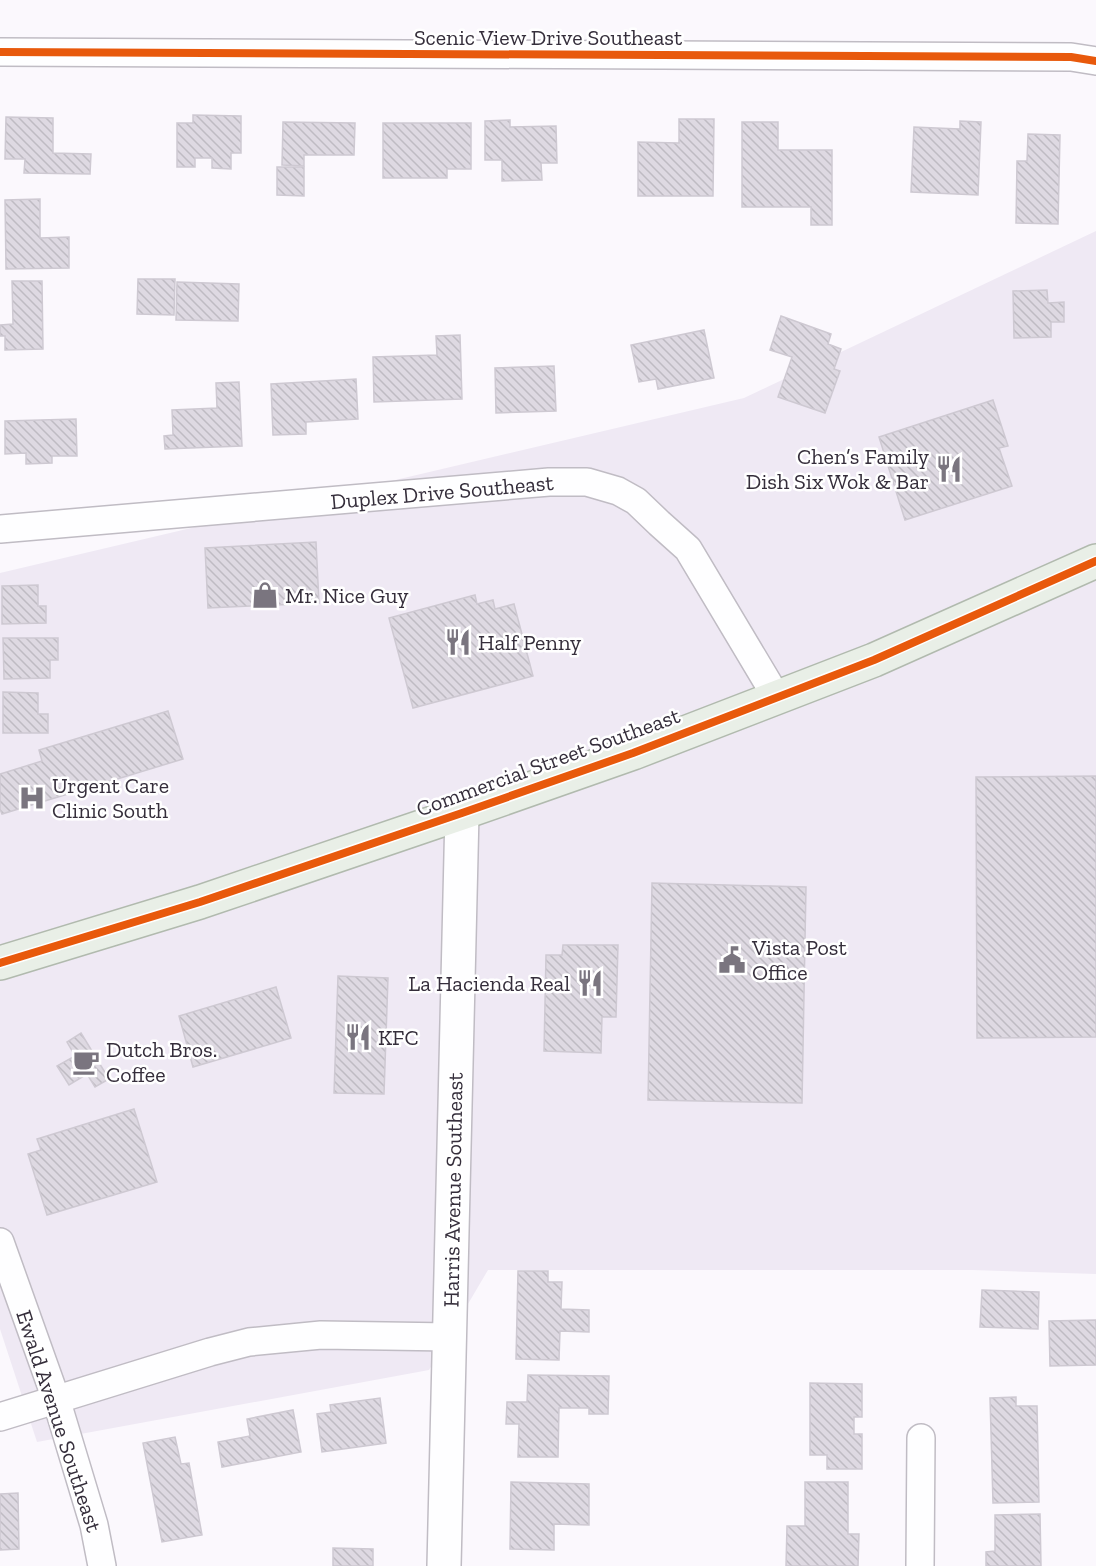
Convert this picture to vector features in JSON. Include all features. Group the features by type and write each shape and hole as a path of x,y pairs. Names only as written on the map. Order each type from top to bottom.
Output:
{"main road":[{"name":"Commercial Street Southeast","path":"0,963 200,902 633,753 874,660 1096,561"}],"street":[{"name":"Scenic View Drive Southeast","path":"0,52 1071,57 1096,61"},
{"name":"Duplex Drive Southeast","path":"0,529 549,482 587,482 618,491 636,501 688,549 777,698"},
{"name":"Harris Avenue Southeast","path":"444,1566 462,813"},
{"name":"Ewald Avenue Southeast","path":"0,1242 56,1399 94,1525 102,1566"},
{"path":"0,1418 56,1399 249,1342 321,1335 450,1338"},
{"path":"920,1566 921,1438"}],"shaded area":[{"path":"1096,231 1096,1274 972,1270 488,1270 429,1370 37,1442 0,1329 0,573 744,398"}],"building":[{"path":"193,115 241,116 241,153 231,153 231,169 212,168 212,158 195,158 195,167 177,167 177,123 193,123"},
{"path":"6,117 53,118 53,153 91,154 90,174 24,173 25,159 5,159"},
{"path":"679,119 714,119 713,196 638,196 638,142 679,143"},
{"path":"510,120 510,127 556,126 557,163 541,163 542,180 502,181 502,160 485,160 485,121"},
{"path":"960,121 981,122 978,195 911,192 914,127 960,129"},
{"path":"283,122 355,123 354,155 304,155 304,166 282,165"},
{"path":"742,122 778,122 778,150 832,150 832,225 811,225 811,207 742,207"},
{"path":"383,123 471,123 471,169 447,169 447,178 383,178"},
{"path":"1028,134 1060,135 1058,224 1016,223 1017,161 1027,161"},
{"path":"277,167 304,167 304,196 277,195"},
{"path":"40,199 40,238 69,237 69,268 6,269 5,200"},
{"path":"138,279 175,279 174,315 137,314"},
{"path":"12,281 42,281 43,349 5,350 5,336 0,336 0,325 13,324"},
{"path":"177,282 239,284 238,321 176,320"},
{"path":"1047,290 1048,303 1064,302 1064,322 1051,322 1051,337 1014,338 1013,291"},
{"path":"781,316 831,334 828,344 841,349 834,369 840,371 825,413 778,397 792,357 770,350"},
{"path":"704,330 714,378 658,389 656,379 639,382 631,345"},
{"path":"460,335 462,399 374,402 373,357 437,355 436,336"},
{"path":"554,366 556,411 496,413 495,368"},
{"path":"356,379 358,419 306,422 306,434 273,435 271,384"},
{"path":"239,382 242,446 165,449 164,436 173,435 172,410 217,408 216,383"},
{"path":"993,400 1008,446 999,448 1012,486 905,520 879,437"},
{"path":"76,419 77,456 52,456 52,463 26,464 26,453 5,454 5,421"},
{"path":"316,542 319,603 208,608 205,548"},
{"path":"38,585 38,606 46,606 46,623 2,624 2,586"},
{"path":"475,595 477,604 493,600 495,609 514,604 533,676 413,708 389,618"},
{"path":"3,638 58,638 58,660 50,660 50,678 4,679"},
{"path":"3,692 38,693 38,714 48,714 48,733 3,733"},
{"path":"168,711 183,759 2,814 0,774 42,761 39,750"},
{"path":"1096,776 1096,1037 977,1038 976,777"},
{"path":"652,883 806,887 802,1103 648,1100"},
{"path":"563,945 618,945 616,1017 602,1017 601,1053 544,1051 546,955 562,955"},
{"path":"338,976 388,978 384,1094 334,1093"},
{"path":"276,987 291,1038 193,1067 179,1016"},
{"path":"81,1033 109,1079 95,1087 87,1074 69,1085 57,1066 75,1056 67,1042"},
{"path":"134,1109 157,1182 47,1215 28,1154 41,1150 37,1139"},
{"path":"518,1271 548,1271 548,1282 562,1282 561,1309 589,1310 589,1332 560,1331 559,1360 516,1359"},
{"path":"982,1290 1039,1292 1038,1329 980,1327"},
{"path":"1096,1320 1096,1365 1050,1366 1049,1321"},
{"path":"528,1375 609,1376 608,1414 589,1414 589,1408 559,1408 558,1457 518,1457 519,1424 506,1424 507,1402 527,1402"},
{"path":"810,1383 862,1384 862,1417 854,1417 854,1434 862,1434 862,1469 827,1469 827,1455 810,1455"},
{"path":"1016,1397 1016,1406 1037,1406 1039,1502 993,1503 990,1398"},
{"path":"380,1398 386,1443 322,1452 317,1414 331,1412 330,1405"},
{"path":"293,1410 301,1452 222,1467 218,1442 250,1436 247,1419"},
{"path":"175,1437 181,1464 189,1463 202,1535 162,1542 143,1443"},
{"path":"511,1482 589,1484 589,1525 554,1524 554,1550 510,1549"},
{"path":"805,1482 848,1482 848,1534 859,1534 858,1566 786,1566 787,1526 805,1526"},
{"path":"18,1493 19,1549 0,1550 0,1494"},
{"path":"1040,1514 1041,1566 986,1566 986,1552 995,1551 995,1515"},
{"path":"333,1548 373,1549 373,1566 333,1566"}],"cycle path":[{"path":"0,52 1071,57 1096,61"},
{"path":"0,963 200,902 633,753 874,660 1096,561"}],"place":[{"name":"Chen’s Family Dish Six Wok & Bar","path":"949,469"},
{"name":"Mr. Nice Guy","path":"265,595"},
{"name":"Half Penny","path":"458,642"},
{"name":"Urgent Care Clinic South","path":"32,798"},
{"name":"Vista Post Office","path":"732,960"},
{"name":"La Hacienda Real","path":"590,983"},
{"name":"KFC","path":"358,1037"},
{"name":"Dutch Bros. Coffee","path":"86,1062"}]}
